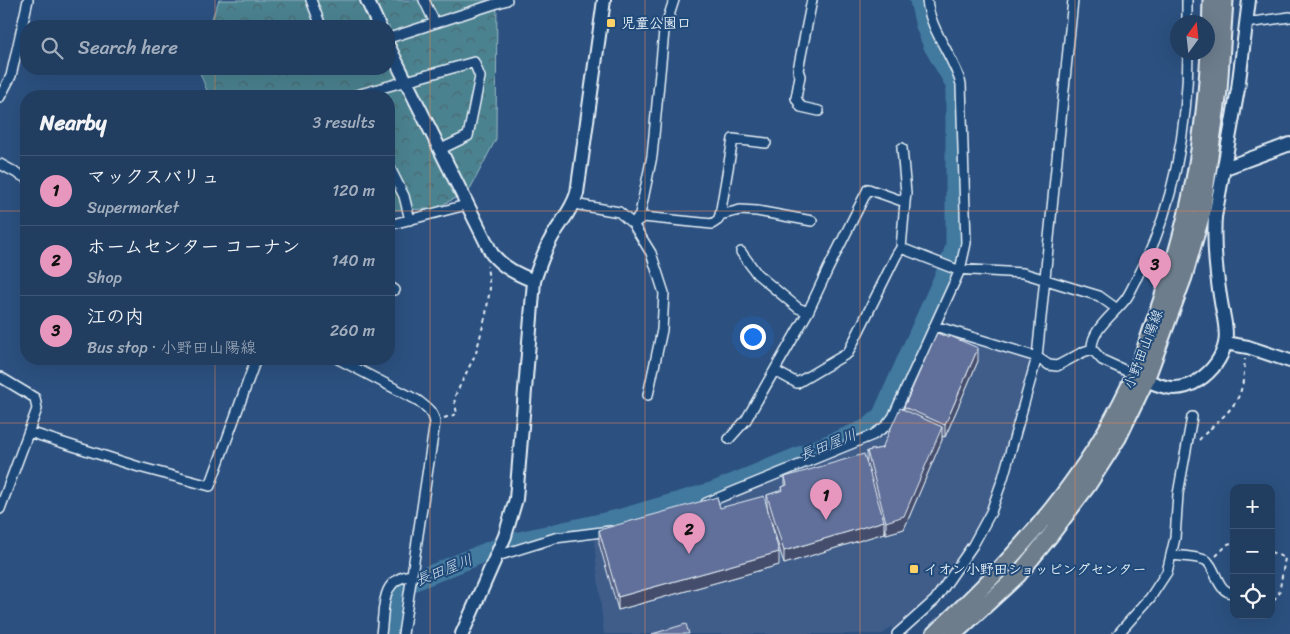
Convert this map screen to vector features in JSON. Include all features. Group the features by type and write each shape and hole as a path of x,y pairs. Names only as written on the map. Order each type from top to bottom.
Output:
{"main road":[{"name":"小野田山陽線","path":"934,634 969,602 1047,515 1080,471 1141,378 1181,239 1192,192 1205,102 1211,0"},
{"name":"小野田山陽線","path":"954,634 1018,575 1088,485 1113,446 1184,277 1202,214 1220,91 1225,0"}],"street":[{"path":"24,20 28,0"},
{"path":"311,0 319,20"},
{"path":"366,0 376,20"},
{"path":"424,0 435,23"},
{"path":"395,36 435,23 481,4 507,0"},
{"path":"462,634 505,536 517,491 534,281 545,250 574,204 604,0"},
{"path":"633,224 640,214 652,156 664,31 674,0"},
{"path":"812,0 798,70 800,76 796,98 801,107 819,112"},
{"path":"695,506 873,435 886,426 893,417 935,326 966,243 962,84 958,72 936,32 928,12 927,0"},
{"path":"897,634 935,600 973,545 991,512 1008,461 1037,357 1073,0"},
{"path":"1187,0 1187,15"},
{"path":"1188,60 1184,118 1180,145 1168,199 1154,244 1126,298 1096,332 1092,342 1092,349 1102,360 1164,388 1179,388 1196,382 1215,367 1225,343 1225,327 1215,259 1215,217 1238,89 1248,0"},
{"path":"1246,23 1290,17"},
{"path":"0,97 11,76 20,36"},
{"path":"395,60 492,254 501,264 515,273 534,281"},
{"path":"374,90 474,62 480,77 468,136 439,150"},
{"path":"633,224 643,217 712,224 718,220 720,215 733,139 766,143"},
{"path":"1225,168 1290,144"},
{"path":"775,370 797,383 848,353 896,256 902,248 906,194 902,148"},
{"path":"0,164 20,175"},
{"path":"395,178 404,196 410,220"},
{"path":"729,439 746,420 808,312 868,189 905,202"},
{"path":"574,204 620,212 633,224 651,253 664,293 662,330 648,395"},
{"path":"395,224 466,205"},
{"path":"720,215 740,210 757,211 812,221"},
{"path":"902,248 957,270 1023,273 1099,296 1118,309"},
{"path":"741,252 757,274 798,308 808,312"},
{"path":"935,326 1037,357 1056,366 1092,349"},
{"path":"1225,343 1244,346 1290,361"},
{"path":"29,432 139,467 210,486 254,365"},
{"path":"350,365 417,400 434,415 435,422 403,634"},
{"path":"0,377 35,398 37,409 0,509"},
{"path":"1118,634 1137,614 1159,586 1167,572 1175,538 1178,494 1192,417"},
{"path":"496,556 555,538 619,528"},
{"path":"1172,555 1203,559 1208,562 1222,588 1230,593"},
{"path":"381,634 385,595 392,584 400,578 412,576"}],"path":[{"path":"435,422 457,414 454,398 476,353 486,314 490,288 487,262 488,246"},
{"path":"1195,446 1199,439 1231,408 1239,395 1243,378 1244,346"},
{"path":"1208,562 1230,543"},
{"path":"1275,554 1285,558 1279,594 1275,598"}],"shaded area":[{"name":"イオン小野田ショッピングセンター","path":"940,335 1040,363 1000,504 945,598 904,634 897,634 891,627 883,634 604,634 594,540 629,533 715,506 880,439 895,427"}],"green space":[{"path":"219,0 497,0 496,139 469,191 434,209 395,210 395,90 207,90 201,75 395,75 395,20 211,20"}],"building":[{"path":"937,333 949,338 950,336 978,348 945,425 904,407"},
{"path":"900,408 942,427 904,516 886,522 867,451 882,448"},
{"path":"864,454 884,521 784,551 767,495 783,490 782,487 787,485 785,477"},
{"path":"764,496 779,552 618,597 599,530 717,497 720,508"},
{"path":"686,624 689,634 652,634"}],"waterway":[{"name":"長田屋川","path":"388,634 393,595 405,585 506,544 618,519 714,491 868,428 881,417 949,265 955,246 955,84 933,46 925,26 919,0"}],"place":[{"name":"児童公園口","path":"611,23"},
{"name":"江の内","path":"1155,289"},
{"name":"マックスバリュ","path":"826,520"},
{"name":"ホームセンター コーナン","path":"689,554"},
{"name":"イオン小野田ショッピングセンター","path":"914,569"}]}
